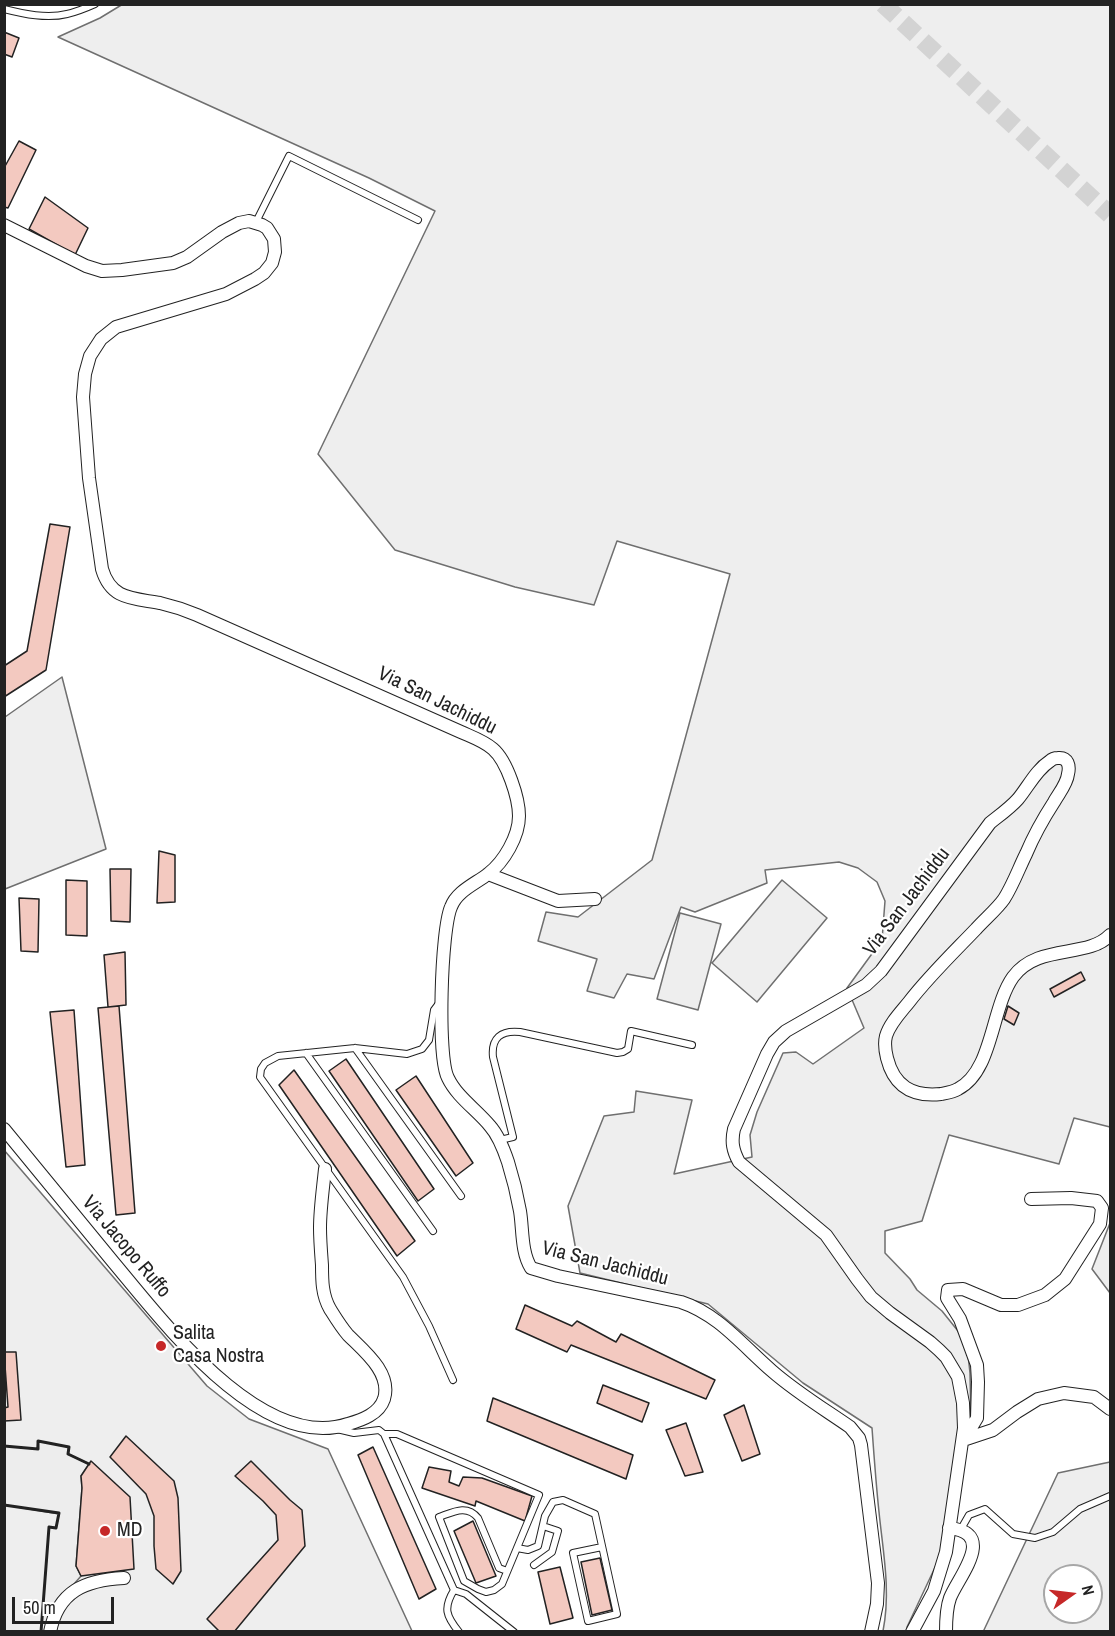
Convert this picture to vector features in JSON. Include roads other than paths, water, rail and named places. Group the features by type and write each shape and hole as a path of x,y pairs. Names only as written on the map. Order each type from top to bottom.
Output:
{"street":[{"path":"4,225 86,266 112,271 173,263 187,257 230,226 249,221 256,222"},
{"name":"Via San Jachiddu","path":"256,222 267,228 276,246 275,257 264,273 226,294 116,327 101,339 87,363 83,397 87,458 104,577 113,590 126,597 162,604 197,615 441,722 494,749 501,758 509,773 519,819 506,852 496,867 462,892 451,908 444,943 442,1000 442,1058 446,1076 452,1086 491,1127 499,1140 515,1189 525,1255 531,1268 558,1276 681,1302 698,1309 717,1321 783,1380 855,1432 861,1445 878,1583 878,1604 872,1632"},
{"name":"Via San Jachiddu","path":"912,1632 938,1581 955,1529 964,1416 958,1377 946,1358 930,1341 880,1306 857,1279 826,1235 739,1162 732,1146 734,1129 774,1042 786,1031 866,985 881,971 990,823 1017,800 1044,766 1056,758 1066,760 1069,765 1067,780 1042,820 1004,899 925,982 891,1026 885,1044 894,1077 911,1091 923,1094 947,1093 959,1089 972,1079 980,1067 1005,992 1020,969 1046,956 1098,944 1110,935"},
{"path":"488,874 558,901 595,899"},
{"name":"Via Jacopo Ruffo","path":"4,1129 163,1322 199,1360 258,1407 297,1425 322,1430 335,1428 375,1412 380,1407 385,1390 384,1381 375,1364 346,1333 326,1301 322,1283 320,1228 325,1169"},
{"path":"963,1439 976,1418 977,1365 960,1319 947,1298 948,1290 963,1289 1001,1305 1018,1305 1045,1295 1065,1279 1100,1224 1102,1208 1097,1201 1071,1198 1031,1198"},
{"path":"963,1439 993,1430 1038,1399 1064,1393 1094,1397 1110,1409"},
{"path":"946,1632 950,1598 971,1560 973,1549 971,1539 955,1529"},
{"path":"50,1632 58,1606 75,1590 99,1581 124,1578"}],"lane":[{"path":"4,9 25,14 56,15 95,4"},
{"path":"256,222 289,156 418,220"},
{"path":"442,1000 434,1010 429,1040 422,1049 407,1054 355,1048 278,1056 271,1059 261,1069 260,1077 403,1277 429,1326 453,1380"},
{"path":"499,1140 513,1137 492,1047 495,1040 503,1033 520,1032 617,1053 628,1049 631,1031 692,1045"},
{"path":"355,1048 461,1196"},
{"path":"306,1053 433,1231"},
{"path":"335,1428 354,1433 379,1430 384,1434 454,1590 466,1594 514,1632"},
{"path":"384,1434 397,1434 539,1495 502,1584 486,1592 464,1581 439,1517 460,1509 474,1513 499,1568 507,1571"},
{"path":"955,1529 969,1515 985,1509 1013,1534 1035,1538 1053,1532 1080,1509 1110,1496"},
{"path":"517,1548 528,1550 538,1546 545,1516 553,1502 563,1500 595,1514 617,1614 588,1621 573,1553 602,1547"},
{"path":"534,1565 552,1552 558,1531 543,1526"},
{"path":"454,1590 448,1601 446,1612 459,1632"}],"tunnel":[{"path":"883,4 1110,215"}],"place":[{"name":"Salita Casa Nostra","path":"161,1346"},
{"name":"MD","path":"105,1531"}]}
